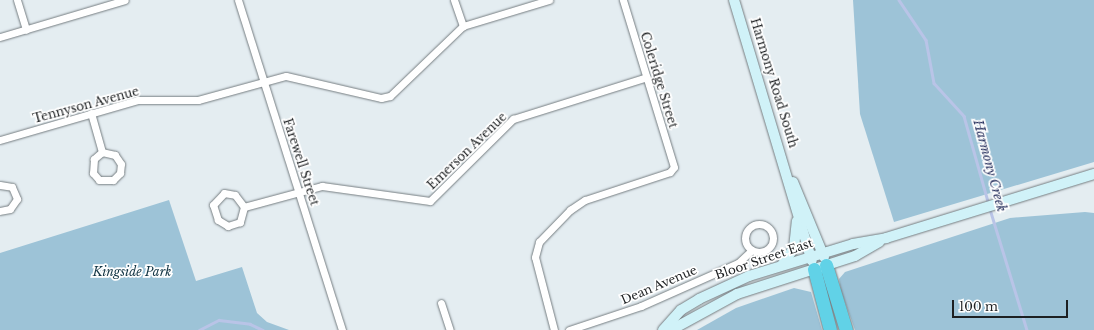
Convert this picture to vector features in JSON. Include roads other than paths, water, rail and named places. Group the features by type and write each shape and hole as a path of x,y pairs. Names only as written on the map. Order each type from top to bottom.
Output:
{"highway":[{"path":"818,260 830,330"},
{"path":"818,260 846,330"}],"main road":[{"name":"Harmony Road South","path":"734,0 788,173 818,260"},
{"name":"Harmony Road South","path":"788,173 797,212 818,260"},
{"name":"Bloor Street East","path":"663,330 681,310 699,299 780,266 855,256 886,238 1094,174"},
{"path":"780,266 794,248 797,212"},
{"name":"Bloor Street East","path":"671,330 737,294 818,260"}],"street":[{"path":"17,0 26,30"},
{"path":"0,37 114,2 125,0"},
{"name":"Farewell Street","path":"238,0 342,330"},
{"path":"454,0 463,26"},
{"name":"Tennyson Avenue","path":"0,140 138,100 198,100 263,80 286,76 381,98 390,96 463,26 549,0"},
{"name":"Coleridge Street","path":"554,330 534,257 539,242 570,210 585,200 670,172 674,167 623,0"},
{"name":"Emerson Avenue","path":"299,191 322,186 430,202 513,119 647,77"},
{"path":"91,113 102,152"},
{"path":"102,152 115,155 121,164 120,173 113,180 99,180 92,173 94,159 102,152"},
{"path":"0,185 12,187 17,199 10,209 0,211"},
{"path":"244,208 299,191"},
{"path":"230,193 244,208 240,222 228,226 218,220 213,205 218,196 230,193"},
{"name":"Dean Avenue","path":"569,330 641,306 738,263 752,250 766,250 773,243 772,233 766,226 757,224 747,231 745,240 752,250"},
{"path":"441,302 450,330"}],"waterway":[{"name":"Harmony Creek","path":"899,0 926,40 934,83 964,116 989,205"},
{"name":"Harmony Creek","path":"990,209 1027,330"},
{"path":"199,330 219,320 250,324 263,330"}],"park label":[{"name":"Kingside Park","path":"132,272"}]}
